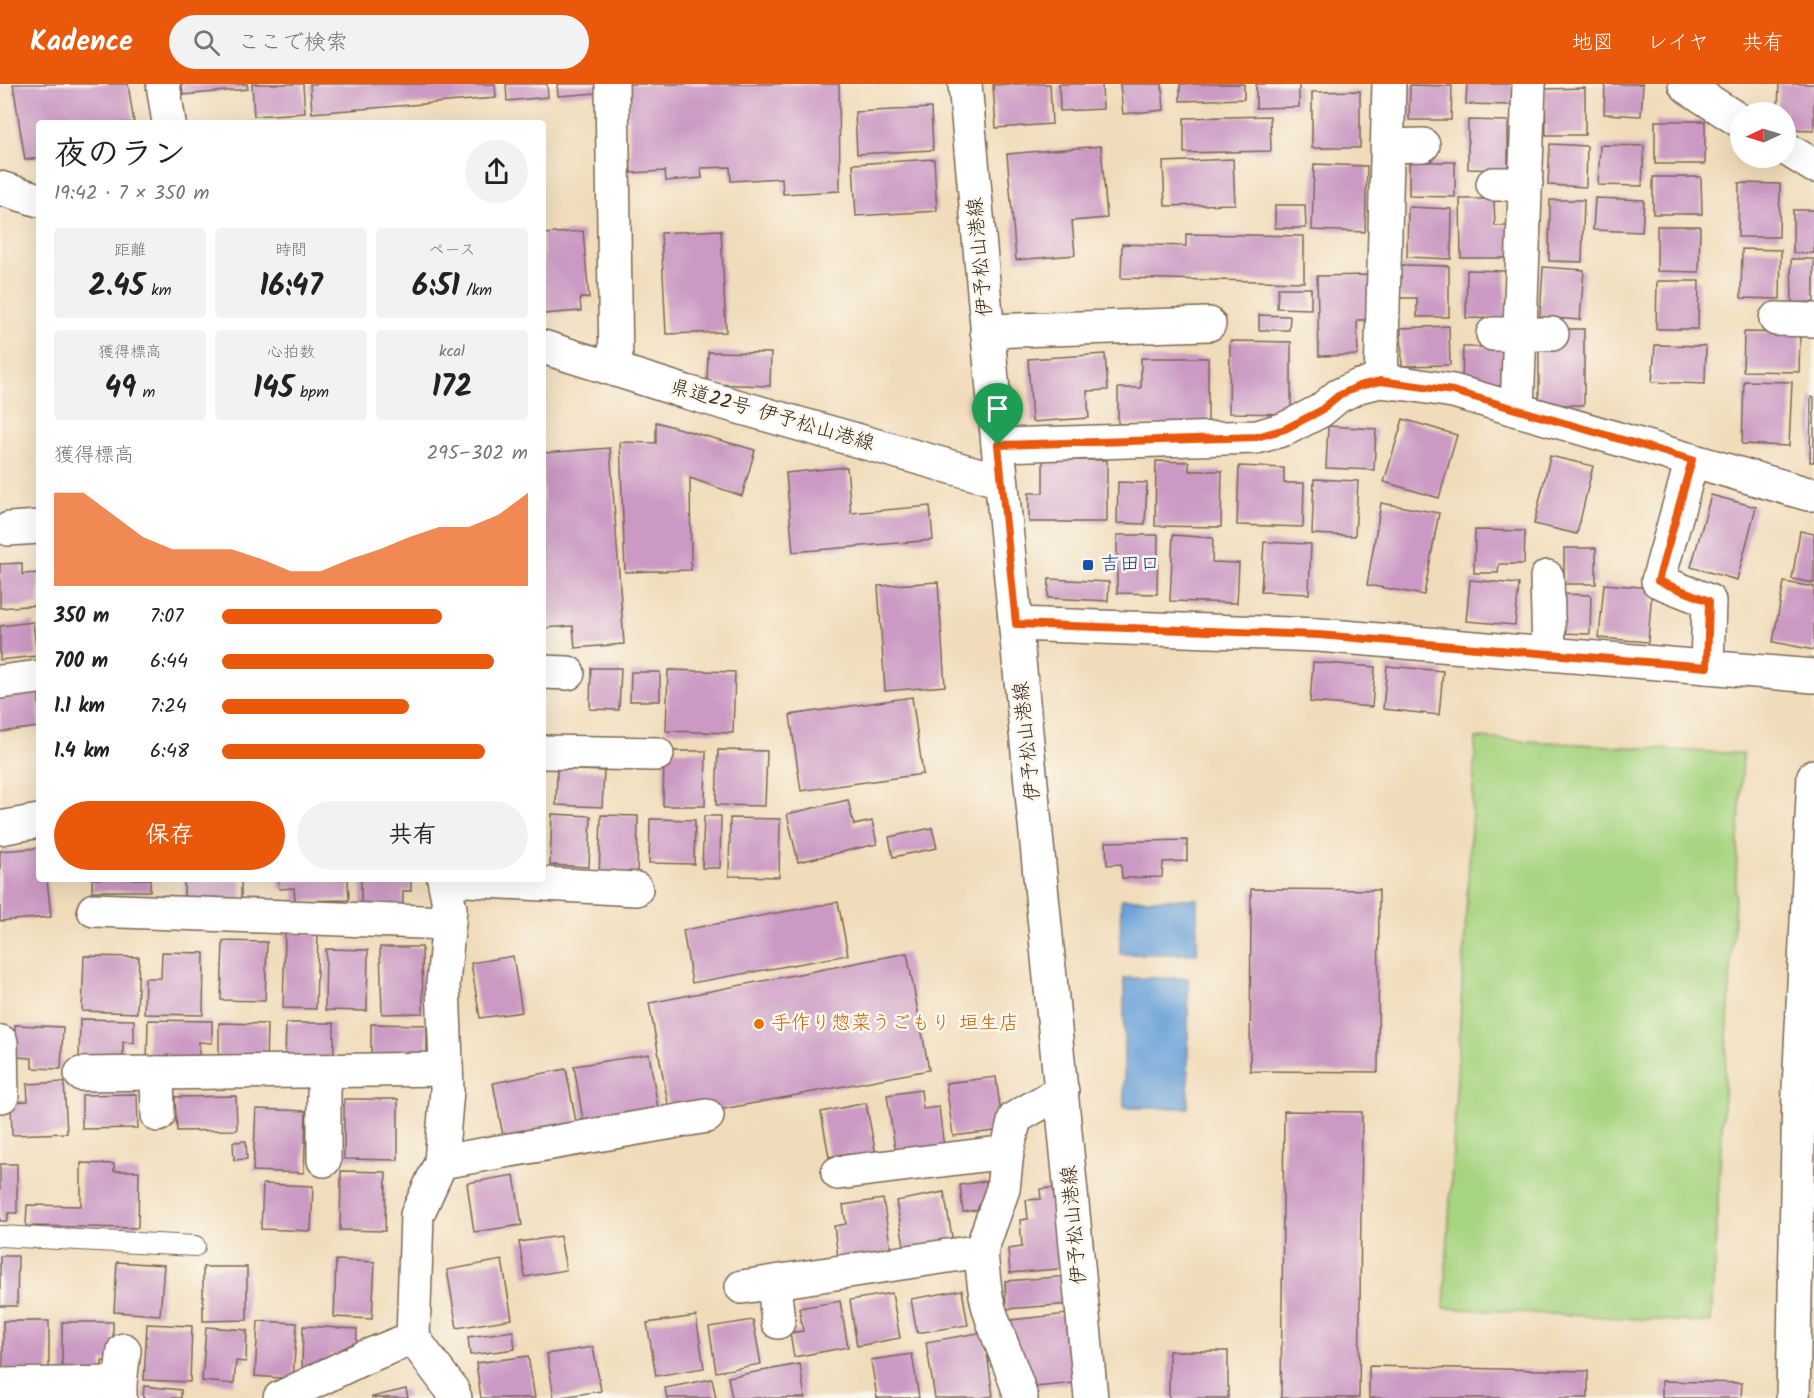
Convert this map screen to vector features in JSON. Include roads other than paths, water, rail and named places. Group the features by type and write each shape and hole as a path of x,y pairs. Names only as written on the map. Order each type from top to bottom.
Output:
{"street":[{"path":"163,84 169,120"},
{"path":"612,84 616,370"},
{"name":"伊予松山港線","path":"965,84 1001,481 1091,1398"},
{"path":"1381,381 1389,84"},
{"path":"1517,410 1507,334 1526,184 1529,84"},
{"path":"1685,84 1730,114"},
{"path":"1388,146 1423,145"},
{"path":"1796,155 1814,166"},
{"path":"1493,184 1526,184"},
{"path":"0,188 36,199"},
{"path":"1776,319 1814,320"},
{"path":"987,331 1209,324"},
{"path":"1507,334 1552,334"},
{"name":"県道22号 伊予松山港線","path":"546,348 686,392 1001,481"},
{"path":"998,445 1257,437 1285,429 1320,411 1338,396 1359,386 1381,381 1453,391 1814,494"},
{"path":"1692,460 1658,581 1709,601 1707,667"},
{"path":"1547,577 1548,654"},
{"path":"1016,624 1319,635 1814,676"},
{"path":"0,682 36,677"},
{"path":"546,752 640,764"},
{"path":"1793,1398 1804,1308 1805,1217 1799,1089 1814,776"},
{"path":"0,828 36,822"},
{"path":"446,882 450,909 443,984 447,1090 441,1162 417,1215 412,1338 452,1390 455,1398"},
{"path":"503,882 636,889"},
{"path":"94,910 449,923"},
{"path":"1,1042 1,1077"},
{"path":"81,1074 446,1069"},
{"path":"324,1071 324,1160"},
{"path":"158,1073 158,1115"},
{"path":"1021,1398 990,1314 984,1286 981,1251 1003,1189 1007,1152 1015,1118 1062,1091"},
{"path":"441,1162 707,1116"},
{"path":"838,1173 1007,1152"},
{"path":"742,1287 981,1251"},
{"path":"774,1283 778,1322"},
{"path":"280,1398 341,1384 363,1358 412,1338"},
{"path":"0,1384 120,1391 124,1350"}],"lane":[{"path":"0,1236 195,1246"}],"water":[{"path":"1121,899 1197,899 1197,954 1120,954"},
{"path":"1124,978 1188,978 1188,1108 1124,1108"}],"place":[{"name":"吉田口","path":"1088,565"},
{"name":"手作り惣菜うごもり 垣生店","path":"759,1024"}]}
